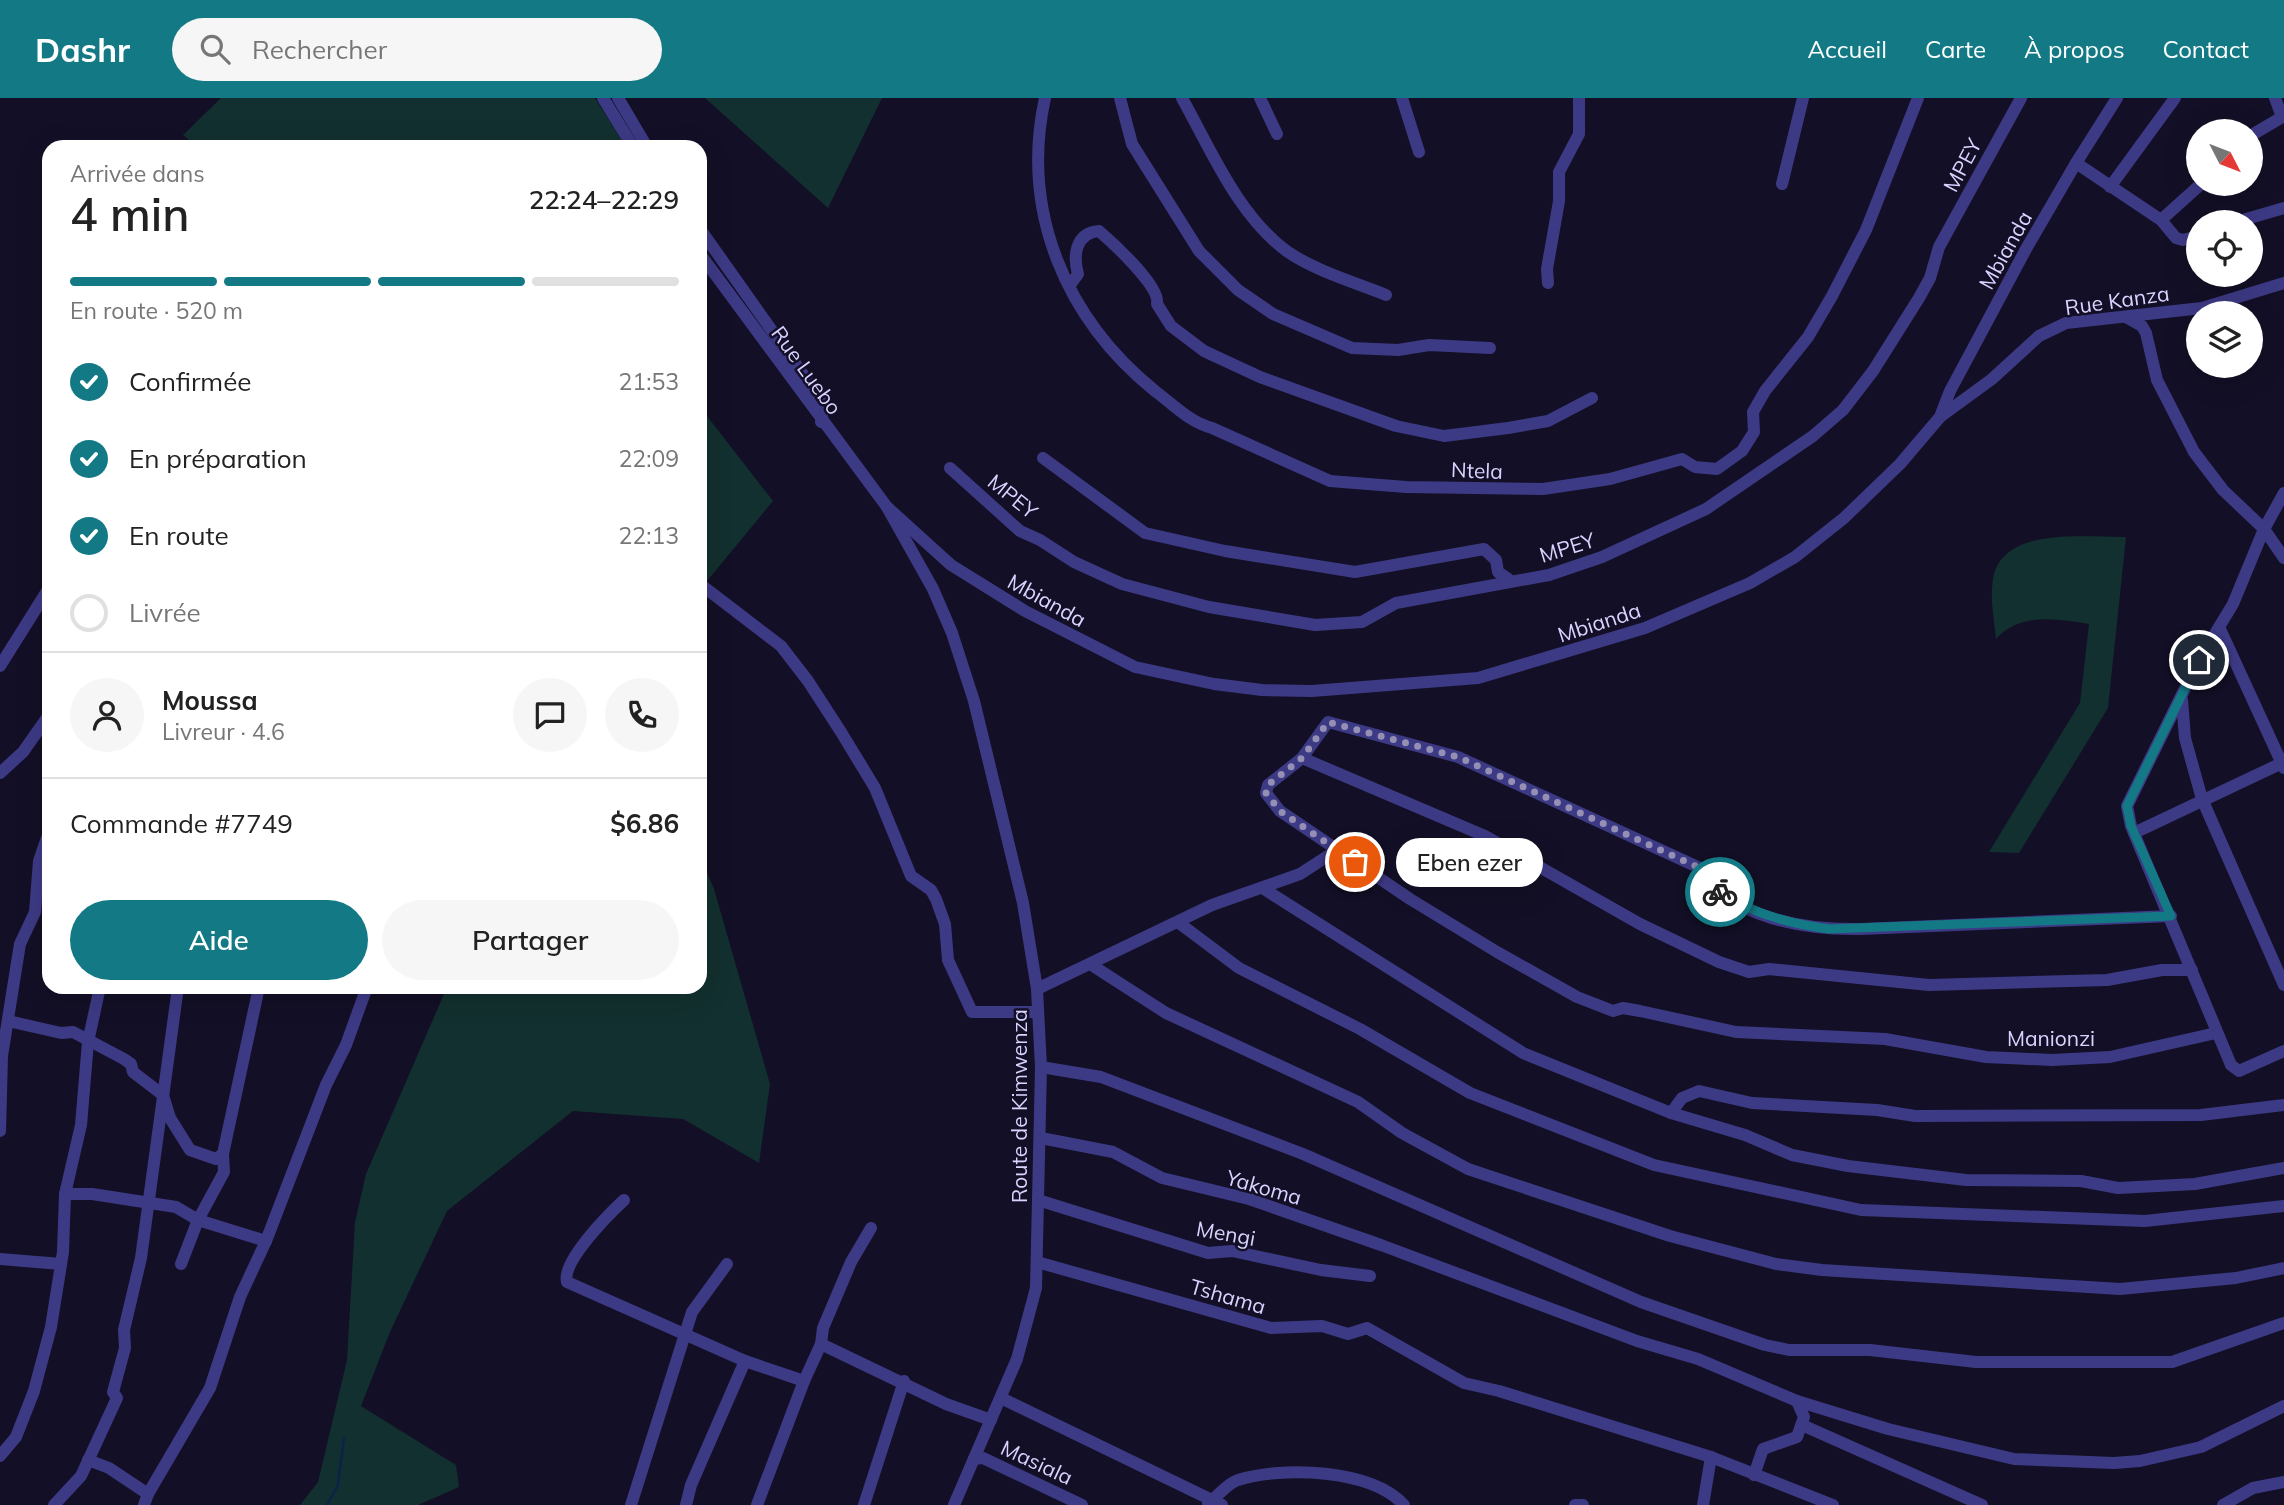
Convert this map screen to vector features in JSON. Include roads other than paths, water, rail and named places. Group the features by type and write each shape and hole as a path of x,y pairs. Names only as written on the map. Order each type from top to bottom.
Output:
{"street":[{"path":"603,98 629,140"},
{"path":"618,98 643,140"},
{"name":"Ntela","path":"1045,98 1037,159 1041,213 1047,237 1101,341 1142,380 1196,424 1212,428 1330,481 1521,491 1610,479 1682,459 1695,467 1717,469 1742,451 1754,432 1753,412 1765,391 1808,337 1866,230 1918,98"},
{"path":"1120,98 1136,152 1199,251 1238,290 1273,314 1352,348 1398,351 1429,345 1490,348"},
{"path":"1182,98 1244,206 1270,237 1306,262 1386,295"},
{"path":"1260,98 1277,134"},
{"path":"1402,98 1419,152"},
{"path":"1548,283 1547,269 1559,201 1559,172 1579,134 1579,98"},
{"path":"1782,184 1803,98"},
{"name":"MPEY","path":"950,468 1020,531 1060,551 1074,562 1139,590 1232,612 1330,626 1362,622 1396,603 1549,575 1602,557 1706,509 1813,436 1843,410 1867,380 1919,298 1930,278 1939,247 2021,98"},
{"name":"Mbianda","path":"887,507 929,548 1025,611 1135,667 1214,684 1262,690 1312,691 1478,678 1645,628 1750,583 1795,557 1844,518 1900,464 1940,417 1950,391 2076,163 2118,98"},
{"path":"2109,187 2175,98"},
{"path":"2263,128 2283,116 2275,98"},
{"path":"2076,163 2161,220 2176,238 2186,239"},
{"path":"2161,220 2188,196"},
{"path":"2263,214 2284,208"},
{"path":"1070,285 1078,274 1074,261 1078,245 1088,233 1099,231 1153,286 1159,309 1171,326 1204,351 1260,377 1396,426 1444,436 1508,428 1548,421 1592,398"},
{"path":"707,239 819,397 823,409 821,422"},
{"name":"Rue Luebo","path":"707,264 821,422 887,507"},
{"name":"Rue Kanza","path":"1940,417 1993,379 2039,336 2066,323 2202,308 2284,283"},
{"path":"2126,317 2143,327 2157,380 2194,452 2223,490 2264,529 2284,558"},
{"path":"1043,458 1150,535 1355,572 1484,549 1496,560 1498,572 1511,580"},
{"path":"2284,493 2264,529 2220,629 2199,660 2182,700 2127,806 2134,833 2171,916 2216,1033 2235,1070 2284,1051"},
{"name":"Route de Kimwenza","path":"887,507 933,589 952,634 974,702 1015,864 1037,989 1041,1138 1036,1294 1029,1322 1001,1398 954,1505"},
{"path":"707,589 781,646 841,732 875,788 911,876 931,890 936,899 945,924 948,960 972,1012 1038,1012"},
{"path":"0,666 42,599"},
{"path":"2134,833 2202,799 2283,765 2220,629"},
{"path":"2182,700 2185,738 2202,799 2284,985"},
{"path":"2171,916 1861,929 1797,925 1750,909 1726,895 1711,885 1700,868 1445,752 1328,722 1302,758 1485,836 1640,924 1719,962 1749,972 1769,969 1929,985 2107,980 2162,970 2192,970"},
{"path":"0,773 23,752 42,726"},
{"name":"Manionzi","path":"1302,758 1268,785 1266,793 1280,811 1497,952 1595,1006 1614,1011 1623,1008 1640,1011 1736,1032 1885,1039 1986,1057 2081,1060 2110,1057 2216,1033"},
{"path":"1037,989 1226,899 1264,889 1300,874 1337,850"},
{"path":"0,1130 2,1056 20,944 35,912 42,852"},
{"path":"1264,889 1523,1053 1671,1113 1745,1135 1808,1160 1966,1180 2081,1181 2118,1188 2195,1184 2284,1168"},
{"path":"1179,923 1239,968 1360,1029 1470,1093 1654,1164 1861,1210 2146,1221 2284,1206"},
{"path":"1090,964 1166,1013 1357,1102 1402,1133 1468,1169 1607,1217 1776,1264 1920,1278 2120,1289 2236,1278 2284,1268"},
{"path":"0,1456 16,1437 34,1391 51,1327 61,1264 65,1194 84,1104 88,1042 98,994"},
{"path":"54,1505 79,1479 117,1398 113,1392 125,1348 124,1330 141,1258 146,1202 177,994"},
{"path":"181,1264 198,1220 224,1172 223,1154 234,1114 258,994"},
{"path":"88,1460 109,1468 146,1500 210,1388 240,1297 266,1241 364,994"},
{"path":"8,1021 61,1033 73,1032 131,1064 133,1073 163,1095 170,1118 190,1150 216,1159 223,1154"},
{"path":"1041,1067 1101,1077 1303,1154 1641,1302 1765,1345 1789,1350 1870,1350 1976,1362 2172,1362 2284,1323"},
{"path":"1671,1113 1682,1098 1699,1091 1752,1103 1914,1116 2190,1115 2284,1105"},
{"name":"Yakoma","path":"1041,1138 1113,1152 1162,1178 1249,1199 1476,1279 1637,1341 1701,1360 1797,1401 1888,1429 2014,1459 2114,1463 2201,1447 2284,1406"},
{"path":"65,1194 176,1207 198,1220 266,1241"},
{"path":"624,1200 584,1243 565,1280 683,1335 804,1381"},
{"name":"Mengi","path":"1038,1200 1078,1210 1208,1253 1232,1251 1321,1270 1370,1276"},
{"path":"757,1505 804,1381 821,1345 823,1328 832,1306 851,1262 871,1228"},
{"path":"0,1259 61,1264"},
{"name":"Tshama","path":"1037,1262 1270,1328 1322,1326 1348,1334 1367,1328 1466,1384 1499,1391 1711,1457 1833,1505"},
{"path":"631,1505 692,1312 727,1264"},
{"path":"821,1345 904,1381 946,1404 991,1420"},
{"path":"686,1505 691,1485 745,1360"},
{"path":"864,1505 904,1381"},
{"path":"1001,1398 1213,1504 1234,1481 1290,1471 1330,1474 1389,1490 1404,1505"},
{"path":"1754,1475 1763,1449 1793,1440 1802,1425 1804,1414 1797,1401"},
{"path":"1802,1425 1982,1505"},
{"path":"1703,1505 1711,1457"},
{"name":"Masiala","path":"974,1459 983,1458 1082,1505"},
{"path":"2223,1505 2253,1488 2284,1482"},
{"path":"1575,1505 1583,1505"}],"waterway":[{"path":"327,1505 338,1485 344,1438"}],"place":[{"name":"Eben ezer","path":"1355,862"}]}
